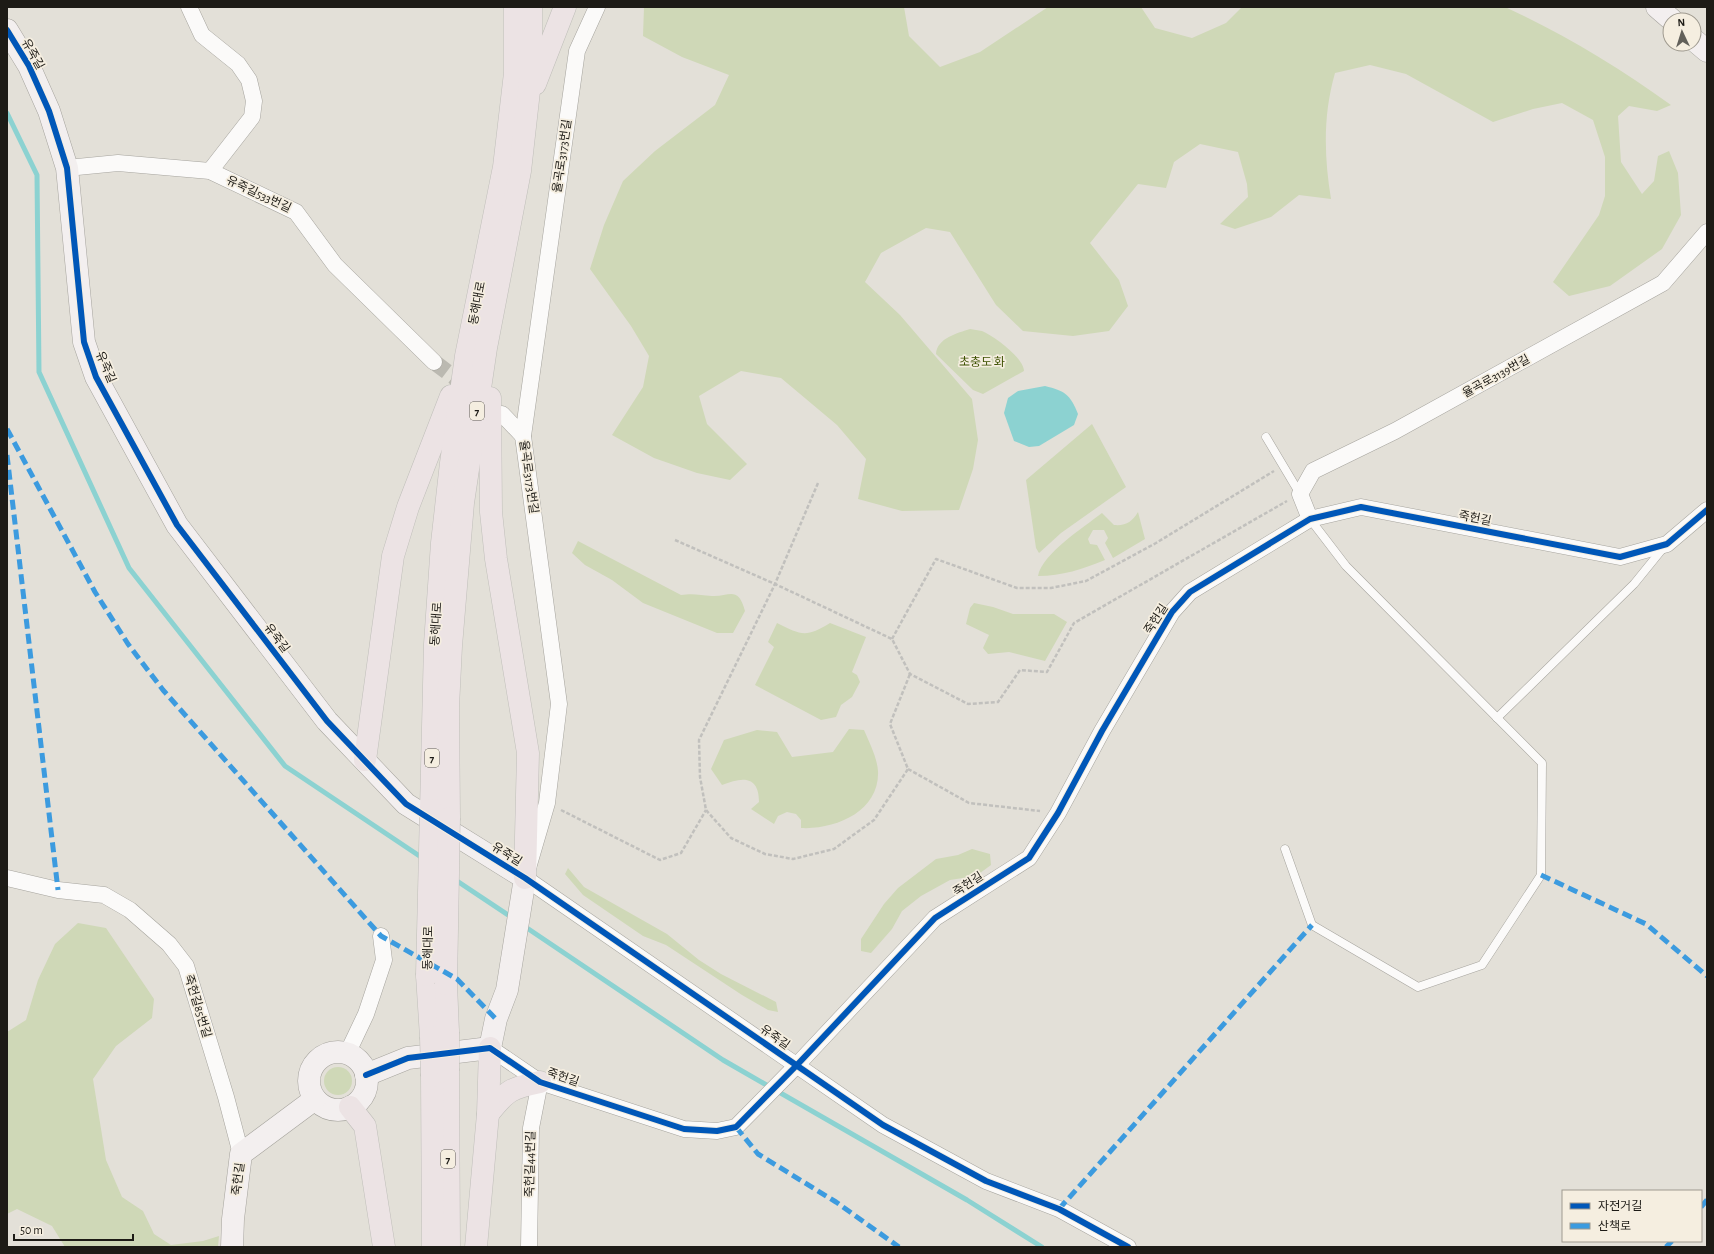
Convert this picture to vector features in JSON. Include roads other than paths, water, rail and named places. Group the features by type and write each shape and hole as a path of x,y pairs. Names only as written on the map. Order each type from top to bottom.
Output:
{"main road":[{"name":"동해대로","path":"440,814 435,644 442,551 451,463 466,356 504,167 515,73 515,7"},
{"name":"동해대로","path":"432,1247 440,1073 440,1035 436,980 440,814 448,707 450,646 463,503 490,328 520,171 531,73 531,7"},
{"path":"528,104 565,7"},
{"path":"490,328 491,512 502,605 528,753 525,878"},
{"path":"365,760 393,556 408,507 429,457 466,356"},
{"path":"476,1247 488,1114 490,1048"},
{"name":"동해대로","path":"440,1073 449,1247"},
{"path":"488,1114 503,1095 517,1087 540,1082"},
{"path":"350,1107 365,1126 384,1247"}],"street":[{"path":"189,7 202,35 238,64 250,80 254,101 252,117 210,171"},
{"name":"율곡로3173번길","path":"525,878 546,803 559,704 523,436 577,51 596,7"},
{"name":"유죽길","path":"7,30 29,66 49,111 67,168 84,342 96,377 177,525 327,721 406,804 525,878 792,1070 883,1125 986,1181 1059,1209 1128,1247"},
{"name":"유죽길533번길","path":"67,168 118,163 210,171 296,212 335,265 434,362"},
{"name":"율곡로3139번길","path":"1300,494 1313,471 1395,431 1663,283 1707,232"},
{"path":"502,414 523,436"},
{"path":"1300,494 1310,519"},
{"name":"죽헌길","path":"490,1048 540,1082 684,1129 717,1131 736,1127 792,1070 935,918 1029,858 1058,813 1102,731 1172,612 1190,592 1310,519 1361,508 1620,557 1667,544 1707,510"},
{"name":"죽헌길85번길","path":"7,878 58,890 104,895 130,910 169,944 186,966 226,1097 241,1154"},
{"path":"366,1075 408,1058 490,1048 496,1019 507,990 525,878"},
{"path":"347,1054 366,1014 384,960 381,936"},
{"path":"338,1052 356,1058 366,1075 364,1094 358,1102 350,1107 340,1110 330,1109 315,1099 310,1091 310,1073 320,1058 328,1054 338,1052"},
{"name":"죽헌길44번길","path":"529,1247 531,1128 540,1082"},
{"name":"죽헌길","path":"232,1247 233,1219 241,1154 315,1099"}],"lane":[{"path":"1266,437 1300,494"},
{"path":"1284,849 1312,925 1418,987 1482,965 1541,875 1542,763 1346,566 1310,519"},
{"path":"1497,718 1634,584 1667,544"}],"water":[{"path":"1045,386 1066,394 1072,402 1078,414 1074,425 1039,446 1029,447 1014,441 1004,413 1008,398 1018,391"}],"waterway":[{"path":"7,113 37,175 39,372 129,568 285,766 424,859"},
{"path":"454,879 514,919"},
{"path":"524,926 723,1060 967,1200 1042,1247"}],"tunnel":[{"path":"434,362 470,389"}],"park label":[{"name":"초충도 화","path":"982,362"}]}
